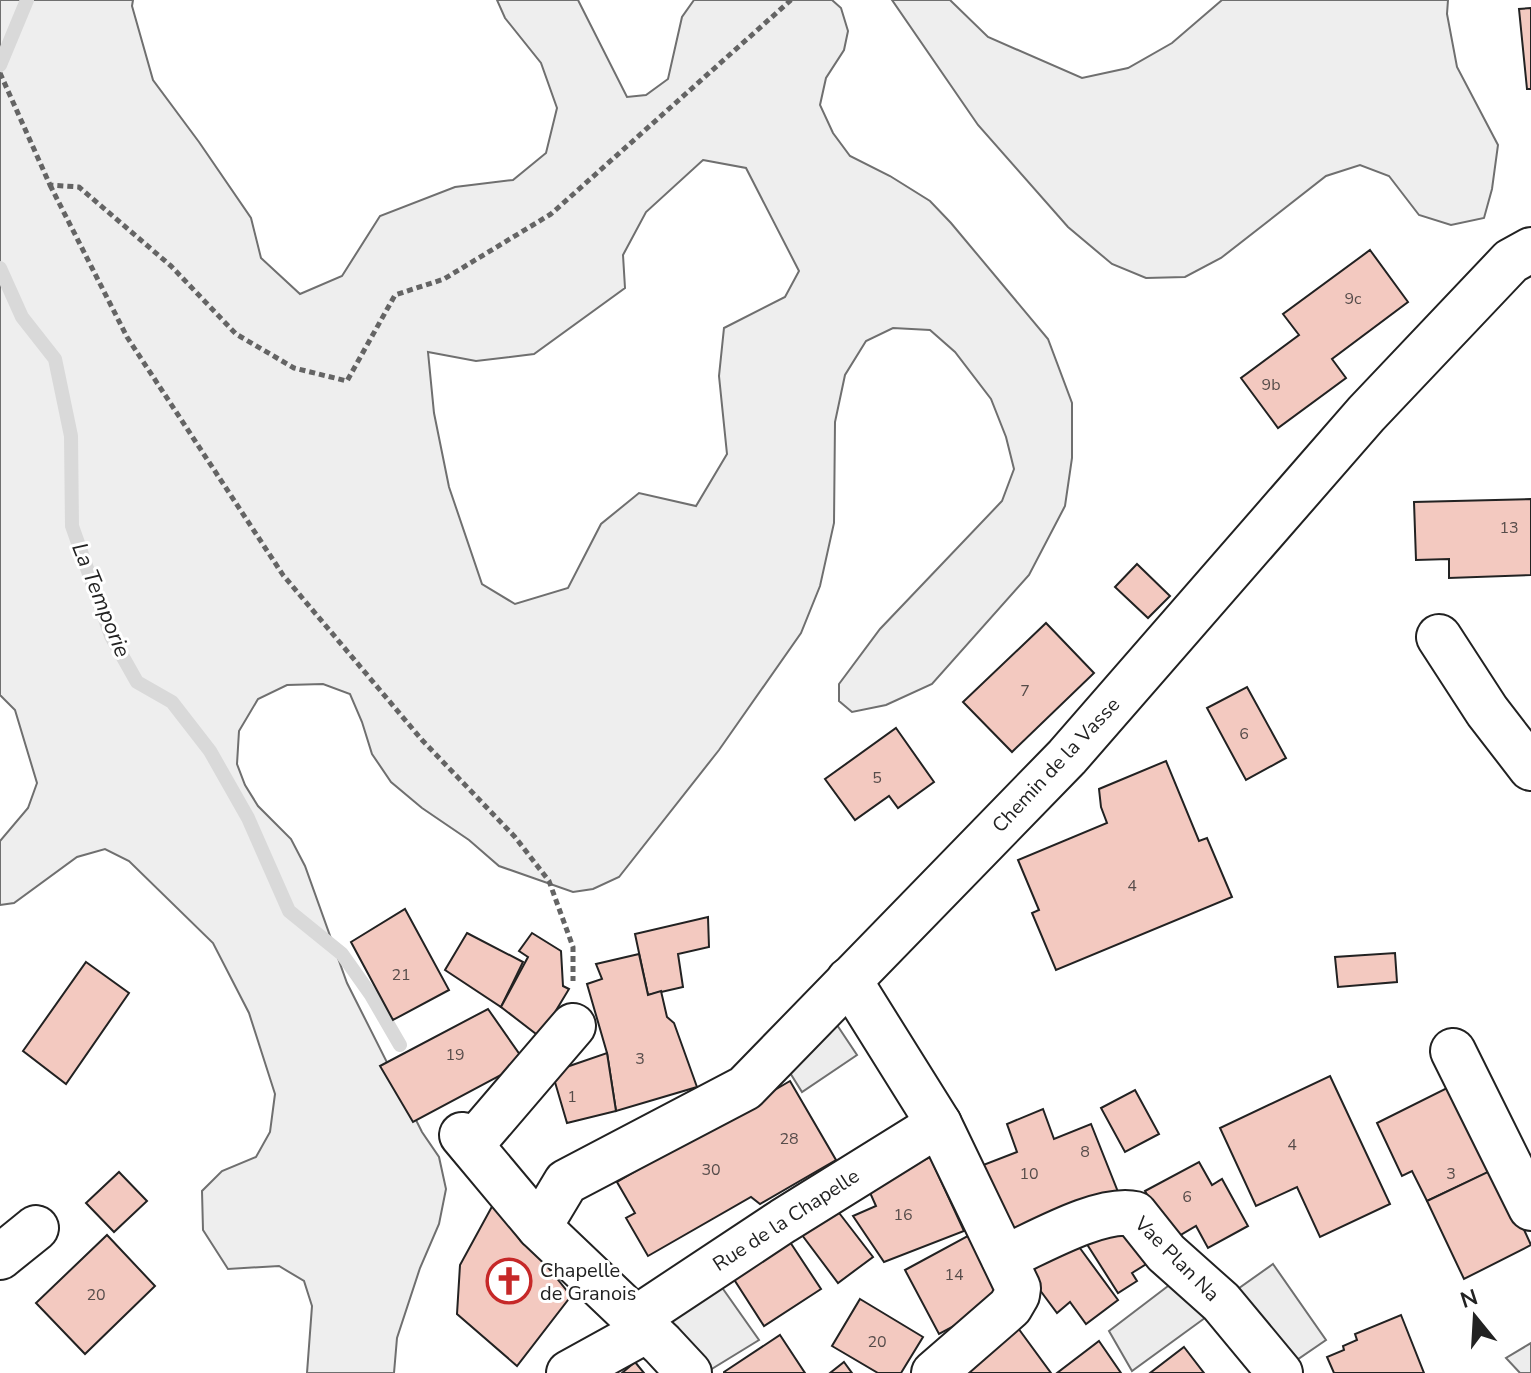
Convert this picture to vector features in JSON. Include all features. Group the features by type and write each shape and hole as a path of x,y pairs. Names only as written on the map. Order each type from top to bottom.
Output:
{"street":[{"name":"Chemin de la Vasse","path":"539,1227 566,1182 745,1088 1067,757 1366,414 1524,268"},
{"path":"1439,637 1487,711 1531,768"},
{"path":"849,980 939,1124 1018,1288 1014,1301 934,1373"},
{"path":"573,1026 466,1140 539,1227 689,1373"},
{"path":"1453,1051 1531,1208"},
{"name":"Rue de la Chapelle","path":"569,1373 783,1221 939,1124"},
{"name":"Vae Plan Na","path":"1004,1258 1101,1216 1135,1214 1166,1253 1221,1302 1280,1373"},
{"path":"0,1257 36,1228"}],"path":[{"path":"50,185 79,187 171,266 236,334 294,368 347,381 395,295 444,279 551,214 791,0"},
{"path":"0,73 50,185 127,337 283,575 422,740 515,837 549,881 573,947 573,1026"}],"shaded area":[{"path":"0,0 133,0 132,6 153,80 251,218 261,258 300,294 342,276 380,216 455,187 513,180 546,153 557,108 541,63 505,18 497,0 578,0 627,97 646,95 668,79 682,17 694,0 832,0 841,8 848,31 844,50 826,78 820,105 833,133 850,156 930,201 951,223 1048,339 1072,403 1072,458 1065,506 1029,575 932,684 886,705 852,712 839,701 839,684 880,629 1002,501 1014,469 991,399 955,352 930,330 893,328 866,341 845,375 835,422 834,523 820,586 801,633 719,750 619,877 593,889 573,892 499,866 469,840 422,808 391,782 372,754 350,694 323,684 287,685 258,699 239,731 237,764 245,785 258,806 291,839 305,866 347,983 422,1132 439,1157 446,1189 439,1224 420,1268 397,1338 394,1373 307,1373 312,1306 304,1281 279,1266 228,1269 203,1230 202,1191 222,1171 256,1157 270,1132 275,1094 249,1013 213,943 129,861 105,849 77,857 14,903 0,905 0,841 28,808 37,783 15,710 0,695","holes":["703,160 746,168 799,271 785,297 724,328 719,376 727,454 696,506 639,493 601,524 568,588 515,604 482,584 449,487 434,413 428,352 476,361 534,354 625,288 623,255 646,212"]},
{"path":"892,0 950,0 988,37 1082,78 1128,68 1172,43 1222,0 1448,0 1447,14 1457,67 1498,145 1484,218 1451,225 1419,215 1389,176 1360,165 1326,176 1221,258 1185,277 1146,278 1112,264 1068,227 978,125"},
{"path":"833,1019 857,1055 802,1092 782,1060"},
{"path":"1273,1264 1326,1340 1288,1366 1235,1291"},
{"path":"716,1279 759,1340 710,1370 659,1317"},
{"path":"1172,1283 1209,1315 1132,1371 1109,1331"},
{"path":"1531,1343 1531,1373 1520,1373 1506,1358"}],"building":[{"path":"1531,8 1531,89 1527,89 1519,9"},
{"path":"1370,250 1408,302 1332,359 1346,378 1278,428 1241,378 1299,335 1283,314"},
{"path":"1531,499 1531,575 1449,578 1449,559 1416,560 1414,502"},
{"path":"1137,564 1170,596 1148,618 1115,587"},
{"path":"1046,623 1094,673 1012,752 963,702"},
{"path":"1247,687 1286,758 1246,780 1207,708"},
{"path":"896,728 934,782 898,808 889,796 855,820 825,779"},
{"path":"1166,761 1199,841 1207,838 1232,897 1056,970 1032,913 1039,910 1018,860 1107,823 1099,789"},
{"path":"405,909 449,990 393,1020 351,942"},
{"path":"708,917 709,947 678,954 683,987 648,995 635,934"},
{"path":"467,933 523,962 501,1007 445,970"},
{"path":"532,933 561,951 563,986 569,989 540,1037 501,1007 528,957 519,951"},
{"path":"1395,953 1397,982 1338,987 1335,957"},
{"path":"639,954 648,995 661,991 667,1017 674,1023 697,1087 616,1111 607,1053 587,984 602,979 596,964"},
{"path":"86,962 129,993 66,1084 23,1051"},
{"path":"488,1009 525,1062 413,1122 380,1066"},
{"path":"607,1053 616,1111 567,1123 552,1072"},
{"path":"1330,1076 1390,1204 1320,1237 1297,1187 1256,1206 1220,1128"},
{"path":"790,1081 836,1160 760,1204 751,1197 648,1256 626,1218 635,1213 617,1182"},
{"path":"1461,1081 1502,1166 1427,1201 1412,1171 1402,1176 1377,1123"},
{"path":"1135,1090 1159,1134 1125,1152 1101,1108"},
{"path":"1043,1109 1054,1139 1091,1124 1120,1197 1007,1241 978,1167 1017,1152 1007,1124"},
{"path":"930,1157 964,1231 884,1262 853,1216 876,1206 867,1186"},
{"path":"1199,1162 1212,1185 1222,1179 1248,1226 1208,1248 1196,1226 1172,1240 1145,1191"},
{"path":"1496,1168 1531,1245 1464,1279 1427,1201"},
{"path":"119,1172 147,1201 114,1232 86,1203"},
{"name":"Chapelle de Granois","path":"495,1201 571,1296 517,1366 457,1314 460,1265"},
{"path":"833,1205 873,1257 838,1283 799,1231"},
{"path":"1133,1222 1156,1258 1132,1273 1137,1281 1118,1293 1083,1238"},
{"path":"975,1232 1009,1297 939,1334 905,1270"},
{"path":"107,1235 155,1286 85,1354 36,1303"},
{"path":"788,1239 821,1289 764,1326 726,1267"},
{"path":"1074,1240 1118,1300 1086,1324 1070,1302 1057,1313 1028,1274"},
{"path":"860,1299 923,1337 901,1373 878,1373 832,1346"},
{"path":"1401,1315 1424,1373 1334,1373 1327,1357 1357,1340 1355,1334"},
{"path":"1018,1328 1051,1373 956,1373"},
{"path":"780,1335 805,1373 724,1373 724,1372"},
{"path":"1099,1341 1121,1373 1057,1373"},
{"path":"1184,1347 1204,1373 1150,1373"},
{"path":"635,1362 644,1373 622,1373"},
{"path":"844,1362 852,1373 830,1373"}],"waterway":[{"name":"La Temporie","path":"0,65 27,0"},
{"name":"La Temporie","path":"0,268 22,317 55,359 71,436 72,526 111,636 137,682 172,702 210,751 248,818 289,911 342,954 371,995 400,1045"}],"place":[{"name":"Chapelle de Granois","path":"509,1281"}]}
